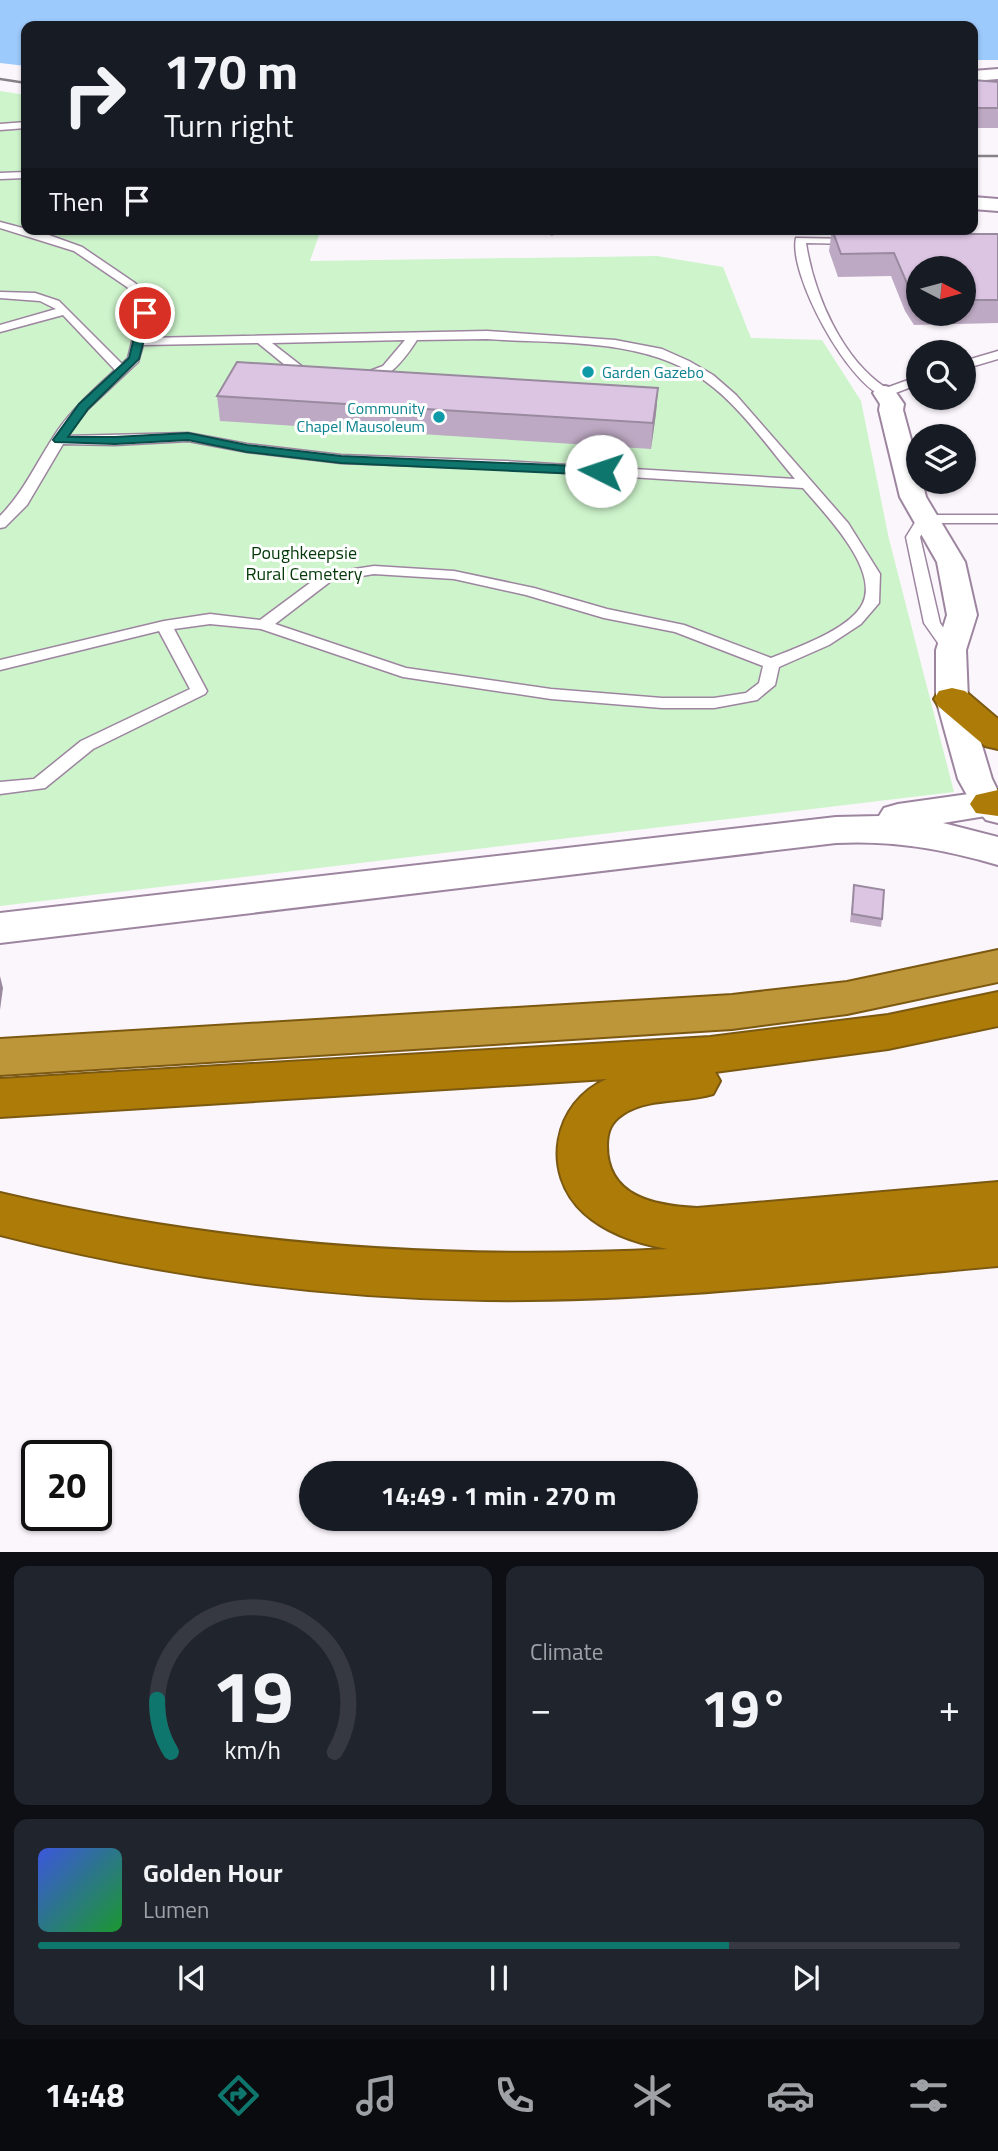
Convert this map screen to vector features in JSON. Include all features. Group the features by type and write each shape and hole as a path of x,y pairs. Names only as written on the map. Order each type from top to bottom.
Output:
{"highway":[{"path":"952,699 998,738"},
{"path":"0,1057 732,1012 847,998 998,966"},
{"path":"0,1098 710,1055 888,1032 998,1010"},
{"path":"998,1010 896,1048 839,1061 631,1090 602,1104 591,1115 583,1130 581,1145 586,1176 605,1202 632,1219 667,1229 713,1229 998,1203"},
{"path":"0,1214 83,1234 209,1257 300,1268 430,1276 630,1273 998,1244"}],"street":[{"path":"978,76 998,75"},
{"path":"978,203 998,205"},
{"path":"885,393 892,404 891,410 910,484 924,519 951,562 962,615 951,650 952,699 975,779 995,806"},
{"path":"0,928 836,830 904,815 995,806"},
{"path":"836,830 917,830 998,851"}],"lane":[{"path":"0,127 21,125"},
{"path":"0,176 21,175"},
{"path":"0,224 21,219"},
{"path":"0,224 21,228"},
{"path":"0,524 22,502 59,440 83,407 134,359 145,313 143,298 131,285 78,249 47,235"},
{"path":"859,241 800,240 801,257 814,293 839,343 862,377 885,393 906,385"},
{"path":"0,295 38,298 54,303 93,341 105,358 121,370"},
{"path":"0,329 63,311"},
{"path":"139,342 415,335 538,337 615,344 657,352 709,378 732,398 843,526 873,574 871,603 856,621 823,642 771,664 679,628 604,613 529,591 454,575 374,570 327,577 263,625"},
{"path":"350,378 371,377 390,367 415,335"},
{"path":"260,339 300,371 326,376"},
{"path":"976,361 998,355"},
{"path":"59,440 115,441 188,437 247,448 341,459 504,465 804,484"},
{"path":"924,519 998,519"},
{"path":"0,665 164,626 209,620 263,625 403,673 526,691 662,703 714,703 751,697 767,685 771,664"},
{"path":"0,788 39,784 88,745 199,691 164,626"}],"green space":[{"name":"Poughkeepsie Rural Cemetery","path":"0,91 21,94 21,235 319,235 310,261 657,256 723,267 751,338 822,340 861,401 889,539 954,792 0,906"}],"water":[{"path":"0,0 998,0 998,60 978,60 978,21 21,21 21,65 0,63"}],"building":[{"path":"978,80 998,82 998,108 978,108"},
{"path":"998,234 998,300 976,300 976,256 906,256 906,281 894,253 841,254 834,235"},
{"path":"237,362 658,388 653,423 217,396"},
{"path":"854,885 884,890 882,919 852,914"}],"railway":[{"path":"0,79 21,82"},
{"path":"978,156 998,156"}],"place":[{"name":"Garden Gazebo","path":"588,372"},
{"name":"Community Chapel Mausoleum","path":"439,417"}],"route":[{"path":"145,313 134,359 83,407 59,440 115,441 188,437 247,448 341,459 601,471"}]}
